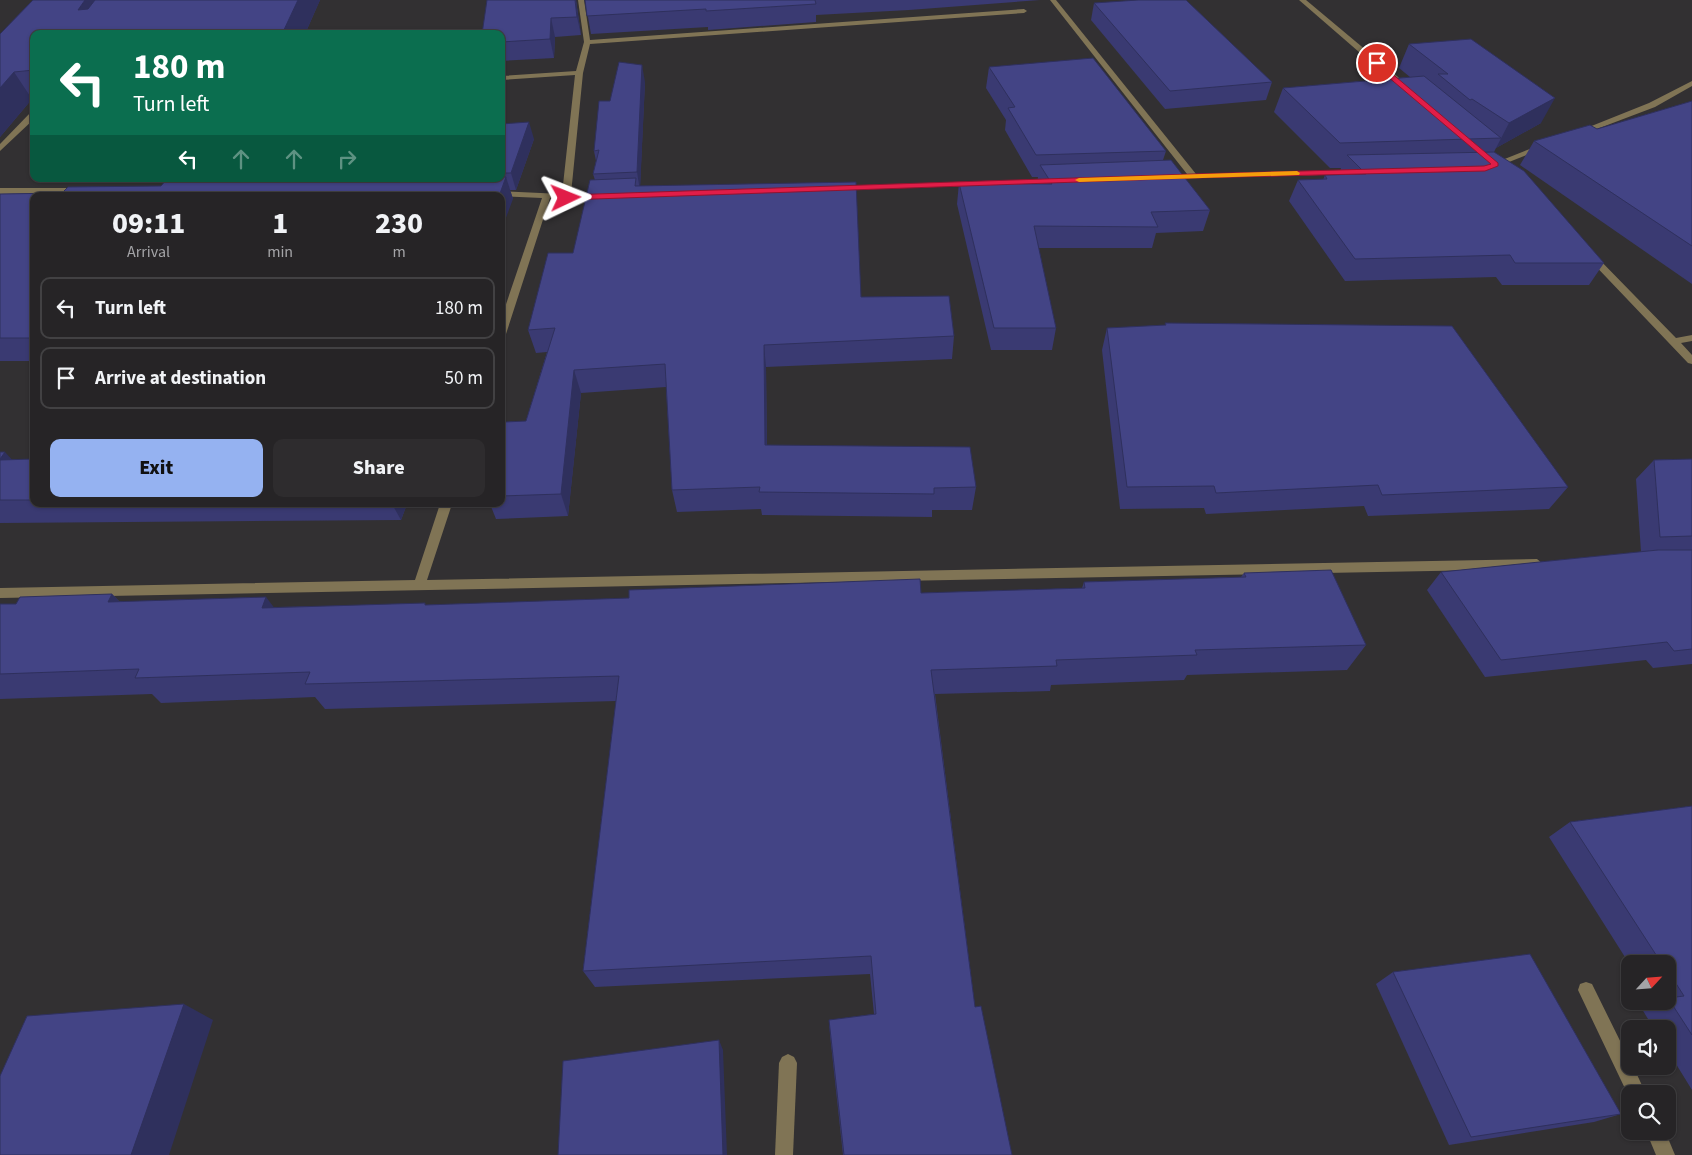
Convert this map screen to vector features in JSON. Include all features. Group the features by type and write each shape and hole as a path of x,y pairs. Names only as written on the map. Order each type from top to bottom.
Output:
{"street":[{"path":"566,198 579,72 587,42 581,0"},
{"path":"1053,0 1193,176"},
{"path":"1302,0 1414,95"},
{"path":"587,42 1024,11"},
{"path":"505,78 579,72"},
{"path":"1569,136 1652,105 1692,83"},
{"path":"0,149 30,118"},
{"path":"1492,165 1551,143"},
{"path":"1154,177 1368,172"},
{"path":"835,188 1064,180"},
{"path":"0,191 89,192"},
{"path":"505,194 546,195 566,198 615,196"},
{"path":"505,322 546,195"},
{"path":"1586,250 1692,362"},
{"path":"1674,342 1692,338"},
{"path":"420,584 445,507"},
{"path":"0,593 1553,564"},
{"path":"1586,990 1633,1085"},
{"path":"784,1155 788,1063"},
{"path":"1659,1140 1666,1155"}],"building":[{"path":"33,0 85,0 78,10 88,9 95,0 298,0 284,30 30,30 30,70 14,72 0,88 0,34"},
{"path":"487,0 575,0 577,17 551,18 550,39 505,42 505,30 483,30"},
{"path":"585,0 815,0 816,4 587,16"},
{"path":"1138,0 1186,0 1272,82 1170,91 1094,3"},
{"path":"1471,39 1555,98 1509,123 1472,99 1470,100 1438,74 1448,74 1409,44"},
{"path":"1093,58 1166,151 1036,155 1008,108 1015,107 989,67"},
{"path":"619,62 642,65 637,172 593,174 599,150 594,151 599,101 610,101"},
{"path":"1424,76 1501,138 1340,143 1283,88"},
{"path":"1692,101 1692,246 1534,141 1590,125 1597,129"},
{"path":"529,122 511,173 505,173 505,124"},
{"path":"1494,152 1524,171 1604,263 1515,263 1510,255 1355,259 1298,180 1327,179 1325,175 1366,174 1347,155"},
{"path":"1171,160 1210,210 1151,212 1158,227 1034,226 1056,328 994,328 959,183 1052,184 1040,165"},
{"path":"636,178 635,186 856,182 861,297 949,296 954,336 764,345 765,445 970,447 976,487 934,488 934,494 759,492 760,487 672,490 665,364 574,370 561,494 505,496 505,422 526,421 555,328 528,330 548,253 573,253 590,180"},
{"path":"164,182 504,182 500,192 63,192 68,187 161,186"},
{"path":"0,194 30,194 30,338 0,338"},
{"path":"1165,323 1452,326 1568,487 1382,495 1378,485 1216,493 1214,486 1127,487 1107,328 1166,325"},
{"path":"0,452 5,452 0,459"},
{"path":"30,459 30,500 0,500 0,460"},
{"path":"1692,459 1692,536 1660,537 1654,460"},
{"path":"1658,550 1692,550 1692,649 1674,651 1667,642 1501,660 1441,572"},
{"path":"1331,570 1366,645 1195,650 1197,655 1056,660 1057,666 931,670 975,1007 981,1006 1012,1155 844,1155 829,1020 876,1014 871,956 583,971 619,676 305,684 310,672 135,678 139,669 0,674 0,604 16,604 20,597 112,594 108,602 266,597 262,608 425,603 425,605 629,598 629,590 920,579 921,593 1085,588 1084,582 1246,577 1244,573"},
{"path":"1692,806 1692,1035 1676,1010 1676,997 1684,996 1676,984 1676,955 1656,955 1570,822"},
{"path":"1530,954 1621,1114 1471,1137 1393,972"},
{"path":"184,1004 131,1155 0,1155 0,1076 27,1016"},
{"path":"719,1040 723,1155 558,1155 563,1061"}],"slow traffic":[{"path":"1079,180 1297,173"}],"route":[{"path":"566,198 1193,176 1485,169 1496,164 1377,63"}]}
